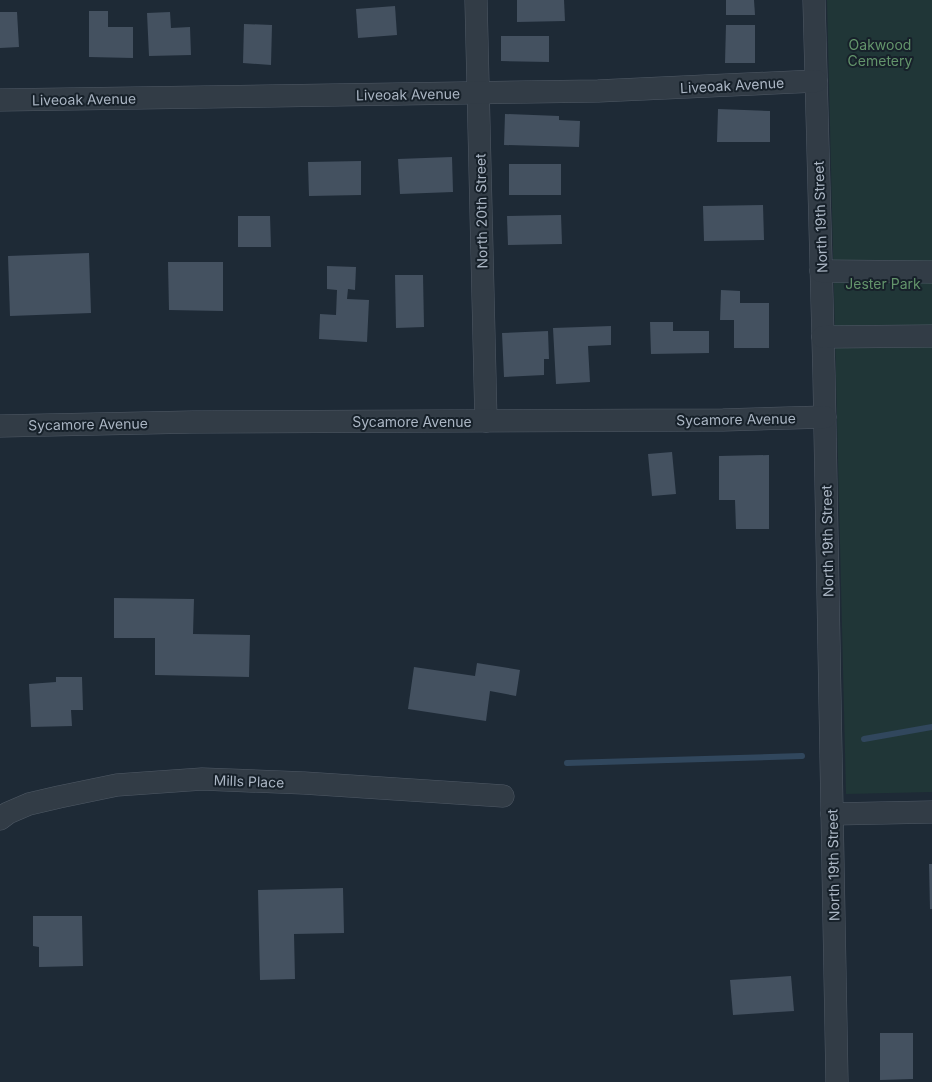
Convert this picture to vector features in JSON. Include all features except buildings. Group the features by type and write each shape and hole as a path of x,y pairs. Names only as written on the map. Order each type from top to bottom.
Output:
{"street":[{"name":"North 20th Street","path":"476,0 486,421"},
{"name":"North 19th Street","path":"814,0 825,417 837,1082"},
{"name":"Liveoak Avenue","path":"0,100 598,91 816,81"},
{"path":"821,271 932,272"},
{"path":"823,337 932,336"},
{"name":"Sycamore Avenue","path":"0,426 193,422 723,420 825,417"},
{"name":"Mills Place","path":"0,819 8,813 29,804 117,785 202,779 304,783 503,796"},
{"path":"832,814 932,812"}],"green space":[{"name":"Jester Park","path":"827,0 932,0 932,792 846,794"}],"waterway":[{"path":"864,739 932,727"},
{"path":"567,763 802,756"}],"park label":[{"name":"Oakwood Cemetery","path":"880,52"}]}
